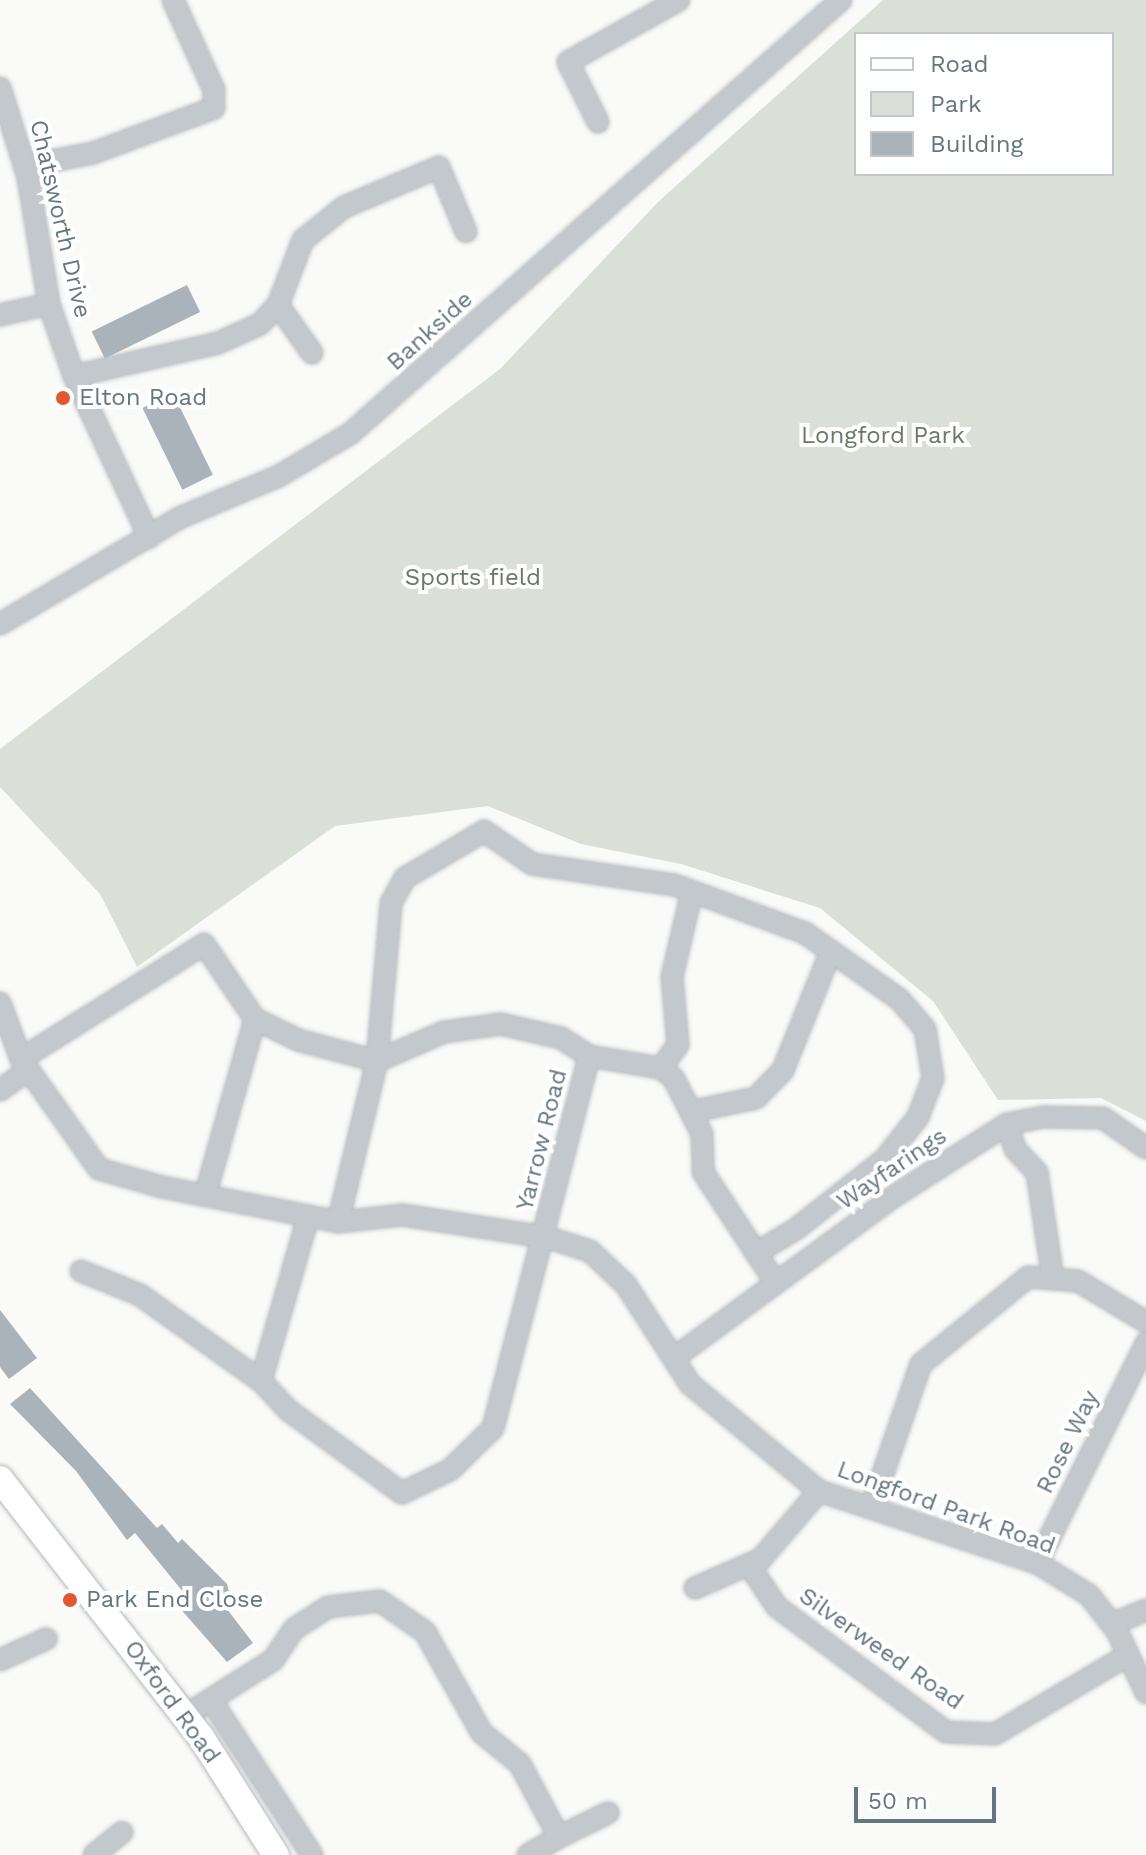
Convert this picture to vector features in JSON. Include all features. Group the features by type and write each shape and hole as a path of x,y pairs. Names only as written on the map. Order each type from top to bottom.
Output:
{"main road":[{"name":"Oxford Road","path":"0,1479 183,1717 276,1855"}],"street":[{"path":"25,166 93,153 214,108 214,90 173,0"},
{"path":"598,122 568,62 679,0"},
{"name":"Bankside","path":"0,624 179,518 312,459 361,425 841,0"},
{"name":"Chatsworth Drive","path":"0,88 25,166 49,304 74,376 149,537"},
{"path":"74,376 218,343 260,324 278,305 303,240 344,207 439,167 466,232"},
{"path":"0,315 49,304"},
{"path":"278,305 312,353"},
{"path":"338,1222 377,1061 391,903 405,878 455,845 484,831 532,864 692,891 754,910 805,933 831,951 899,999 925,1029 933,1078 918,1117 885,1159 796,1229 756,1253"},
{"path":"692,891 672,977 678,1045 661,1068 694,1111 702,1134 703,1172 776,1283"},
{"path":"0,1090 25,1064 204,944 255,1019 298,1040 377,1061"},
{"path":"694,1111 756,1098 783,1070 831,951"},
{"name":"Longford Park Road","path":"0,1003 25,1064 99,1169 205,1196 308,1217 338,1222 402,1215 546,1237 590,1251 626,1285 690,1384 819,1491 1037,1563 1089,1595 1112,1624 1146,1693"},
{"path":"205,1196 255,1019"},
{"name":"Yarrow Road","path":"377,1061 444,1032 501,1024 561,1038 589,1056 661,1068"},
{"name":"Yarrow Road","path":"261,1381 288,1410 402,1493 450,1470 493,1428 546,1237 589,1056"},
{"path":"1053,1279 1037,1173 1015,1149 1007,1124 1044,1117 1103,1118 1146,1148"},
{"name":"Wayfarings","path":"674,1358 893,1197 1007,1124"},
{"path":"81,1271 140,1295 261,1381 308,1217"},
{"path":"871,1508 921,1364 1028,1277 1078,1281 1146,1322"},
{"name":"Rose Way","path":"1037,1563 1146,1343"},
{"path":"695,1588 761,1559 819,1491"},
{"name":"Silverweed Road","path":"749,1565 777,1607 946,1732 995,1734 1128,1655"},
{"path":"183,1717 273,1660 294,1629 328,1607 380,1601 425,1632 482,1733 520,1764 559,1837"},
{"path":"1112,1624 1146,1610"},
{"path":"0,1660 46,1639"},
{"path":"211,1700 312,1855"},
{"path":"528,1855 608,1813"},
{"path":"94,1855 122,1832"}],"green space":[{"name":"Longford Park","path":"883,0 1146,0 1146,1121 1101,1098 998,1100 933,1001 820,908 681,864 581,844 488,806 335,826 137,967 100,894 0,787 0,749 500,369 658,202"}],"building":[{"path":"187,285 200,312 105,358 92,331"},
{"path":"173,393 213,475 182,490 142,408"},
{"path":"0,1310 37,1358 9,1379 0,1367"},
{"path":"30,1388 157,1528 162,1524 178,1543 182,1539 227,1584 229,1592 220,1600 253,1643 227,1662 178,1606 188,1598 135,1533 127,1540 76,1471 10,1404"}],"place":[{"name":"Elton Road","path":"63,398"},
{"name":"Park End Close","path":"70,1600"}],"park label":[{"name":"Sports field","path":"473,578"}]}
